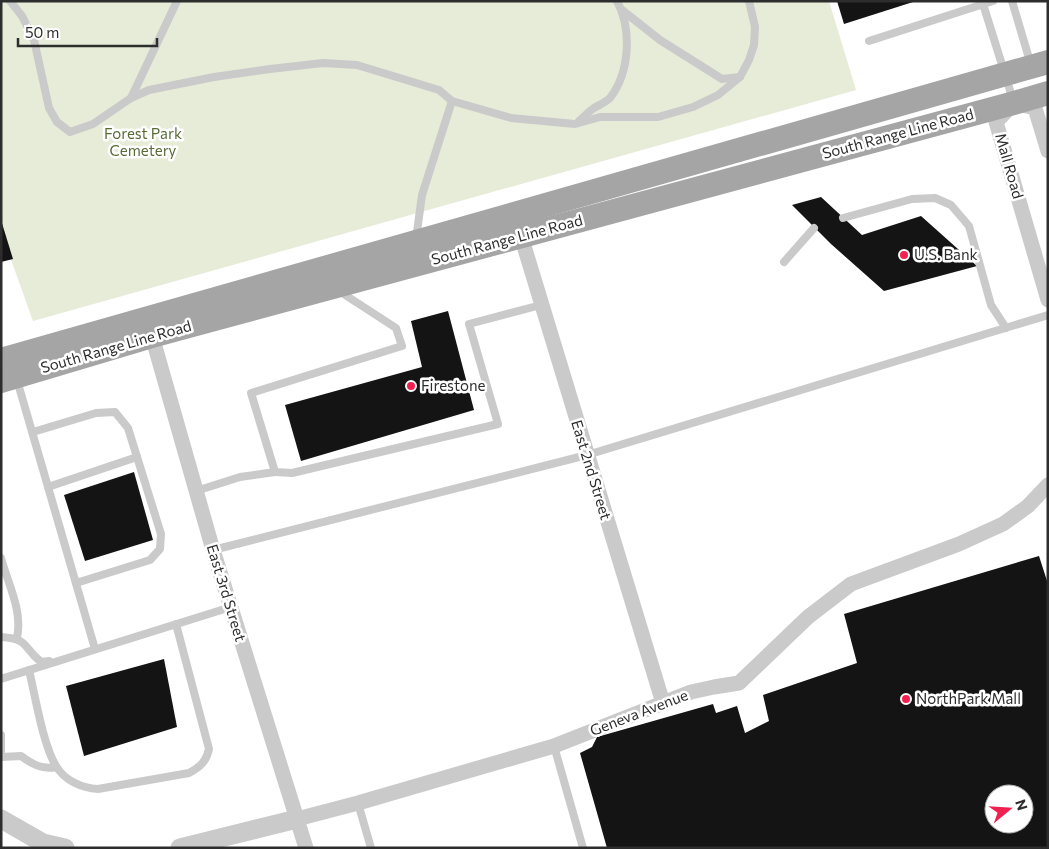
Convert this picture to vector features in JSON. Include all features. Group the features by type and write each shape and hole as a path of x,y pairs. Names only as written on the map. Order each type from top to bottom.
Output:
{"main road":[{"name":"South Range Line Road","path":"6,372 416,242 1040,64"},
{"name":"South Range Line Road","path":"6,372 152,336 1014,103 1048,92"}],"street":[{"path":"1014,103 1035,108 1048,151"},
{"name":"Mall Road","path":"1014,103 996,122 1048,300"},
{"name":"East 2nd Street","path":"521,236 663,703"},
{"name":"East 3rd Street","path":"152,336 213,550 306,848"},
{"name":"Geneva Avenue","path":"180,848 358,804 554,746 698,690 739,683 808,618 850,584 959,544 1003,524 1028,506 1048,485"},
{"path":"1,819 43,843 65,848"}],"lane":[{"path":"10,1 22,16 34,40 49,108 57,122 70,132 93,124 131,98 149,90 214,77 322,63 357,65 438,90 452,102 511,118 575,124 600,117 658,116 693,108 718,95 740,77 754,45 755,27 749,1"},
{"path":"131,98 177,1"},
{"path":"575,124 609,99 619,82 626,58 626,30 622,10 617,1"},
{"path":"869,41 993,1"},
{"path":"1012,1 1040,64"},
{"path":"983,4 1014,103"},
{"path":"622,10 660,40 722,79 740,77"},
{"path":"416,242 422,195 452,102"},
{"path":"843,218 912,199 934,198 951,206 968,226 991,305 1006,328"},
{"path":"784,262 814,228"},
{"path":"275,472 251,392 402,346 396,328 333,287"},
{"path":"196,491 240,477 275,472 292,473 498,424 469,324 541,305"},
{"path":"213,550 587,456 1048,315"},
{"path":"6,372 32,432 95,649"},
{"path":"32,432 96,413 115,412 128,428 161,534 160,549 150,560 76,583"},
{"path":"48,487 137,458"},
{"path":"1,558 15,601 20,626 17,638"},
{"path":"1,679 231,607"},
{"path":"29,670 47,746 56,767 68,780 84,788 98,789 189,773 199,768 207,758 209,749 176,624"},
{"path":"1,637 17,638 28,646 34,656 41,662 61,660"},
{"path":"1,735 1,752"},
{"path":"554,746 583,848"},
{"path":"1,757 21,756 32,765 48,769 56,767"},
{"path":"358,804 371,848"}],"green space":[{"name":"Forest Park Cemetery","path":"1,1 829,1 856,90 33,321 1,232"}],"building":[{"path":"837,1 913,1 913,2 844,24"},
{"name":"U.S. Bank","path":"821,197 862,235 921,216 977,266 884,291 831,244 792,205"},
{"path":"1,220 13,259 1,262"},
{"name":"Firestone","path":"448,311 474,410 301,461 285,405 422,367 411,321"},
{"path":"134,472 153,540 85,561 64,495"},
{"name":"NorthPark Mall","path":"1039,556 1048,584 1048,848 607,848 580,753 592,747 597,737 713,704 716,713 737,706 745,733 769,721 763,695 857,663 844,614"},
{"path":"164,659 177,727 84,756 66,686"}],"place":[{"name":"U.S. Bank","path":"904,255"},
{"name":"Firestone","path":"411,386"},
{"name":"NorthPark Mall","path":"906,699"}]}
